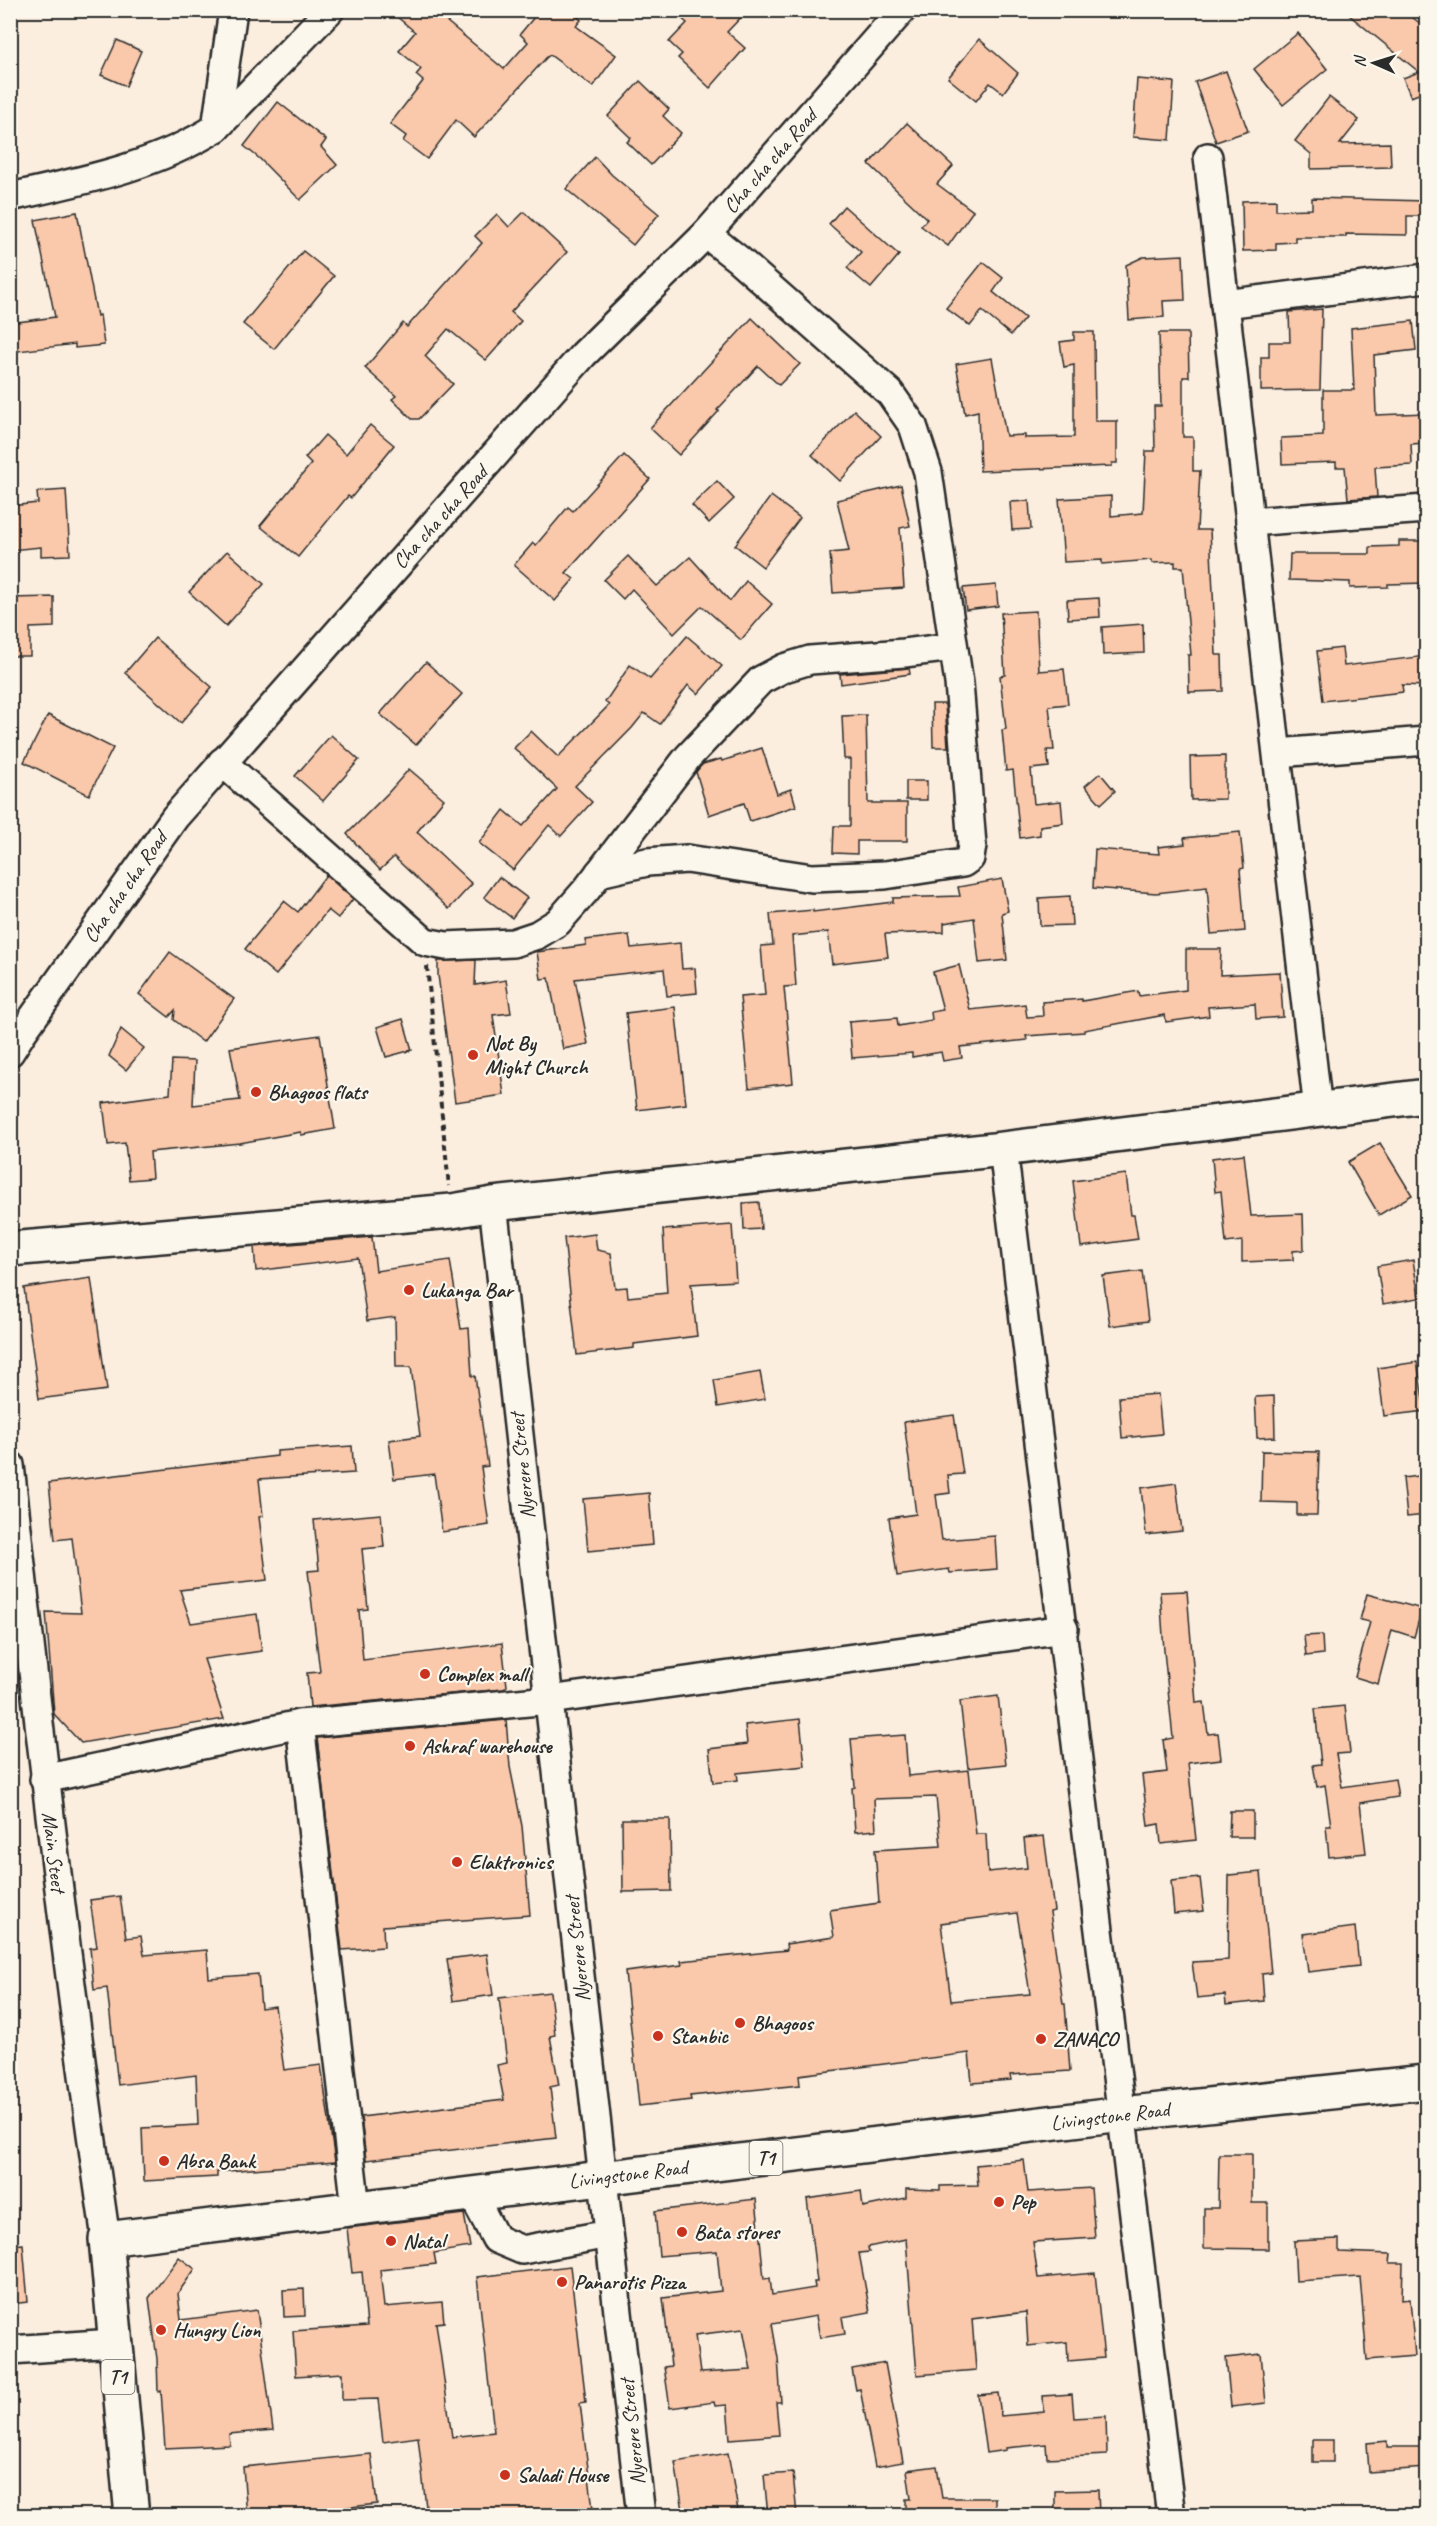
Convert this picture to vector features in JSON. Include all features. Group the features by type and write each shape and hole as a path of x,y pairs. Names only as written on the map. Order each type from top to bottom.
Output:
{"main road":[{"path":"10,1250 452,1211 493,1204 1004,1149 1426,1095"},
{"name":"Livingstone Road","path":"106,2239 1122,2114 1426,2082"},
{"name":"T1","path":"106,2239 132,2516"}],"street":[{"path":"216,128 233,10"},
{"path":"10,197 70,184 156,159 190,144 216,128 330,10"},
{"name":"Cha cha cha Road","path":"10,1052 175,818 222,762 583,355 706,234 902,10"},
{"path":"1208,157 1318,1110"},
{"path":"599,873 647,862 687,859 812,878 885,875 963,863 970,858 972,845 959,683 928,472 913,426 890,393 738,259 706,234"},
{"path":"1226,304 1426,278"},
{"path":"1250,522 1426,509"},
{"path":"222,762 425,942 446,946 513,943 537,935 558,921 599,873 688,757 761,680 784,668 810,660 953,647"},
{"path":"1278,753 1426,741"},
{"path":"1004,1149 1171,2516"},
{"name":"Nyerere Street","path":"493,1204 641,2516"},
{"name":"Main Steet","path":"10,1465 44,1779 106,2239"},
{"path":"44,1779 300,1724 549,1700 1064,1629"},
{"path":"300,1724 356,2208"},
{"path":"472,2194 496,2239 522,2250 609,2234"},
{"path":"10,2350 114,2343"}],"path":[{"path":"425,942 452,1211"}],"building":[{"path":"389,10 417,10 427,19 434,11 504,69 528,42 520,34 540,10 571,10 581,20 576,26 616,55 593,87 550,55 474,137 456,120 427,159 403,141 406,136 390,124 423,81 416,75 421,69 399,51 415,32"},
{"path":"672,10 748,10 727,32 745,48 710,88 678,58 682,54 669,42 687,23"},
{"path":"1343,10 1403,10 1426,28 1426,91 1411,97 1403,78 1419,72"},
{"path":"1298,33 1327,69 1283,105 1254,69"},
{"path":"979,39 1018,73 1003,93 990,83 976,101 948,78"},
{"path":"117,40 141,51 126,86 101,75"},
{"path":"1226,71 1248,131 1216,142 1195,82"},
{"path":"1137,79 1174,82 1170,140 1133,137"},
{"path":"640,81 669,109 663,116 681,133 651,165 627,142 631,138 608,116"},
{"path":"1329,97 1359,120 1340,144 1390,143 1391,167 1311,169 1311,154 1295,141"},
{"path":"278,102 326,140 321,147 337,165 300,200 244,146"},
{"path":"907,123 953,166 937,184 973,211 948,246 921,226 927,219 869,164"},
{"path":"595,157 612,175 659,214 633,245 566,189"},
{"path":"1312,198 1426,201 1426,216 1407,216 1407,235 1346,234 1346,237 1295,237 1295,242 1276,243 1276,250 1243,251 1242,201 1276,200 1276,210 1312,209"},
{"path":"844,206 899,255 871,288 847,268 861,252 829,224"},
{"path":"77,212 97,316 100,315 104,345 75,348 75,344 10,352 10,323 55,317 35,220"},
{"path":"524,212 567,252 511,312 521,321 486,360 448,329 425,356 453,384 419,419 412,419 392,399 396,396 365,368 403,323 407,327 482,243 475,236 497,214 509,227"},
{"path":"303,251 334,276 274,349 243,324"},
{"path":"1183,255 1185,300 1163,301 1164,317 1129,320 1126,265 1143,257"},
{"path":"983,262 1003,278 993,292 1025,318 1011,335 982,311 970,326 946,308"},
{"path":"1322,309 1320,390 1261,391 1261,357 1269,357 1269,342 1290,342 1289,312"},
{"path":"752,318 800,364 779,385 758,366 679,455 650,428"},
{"path":"1413,321 1416,350 1374,355 1376,415 1426,413 1426,443 1411,444 1412,465 1375,467 1377,497 1348,499 1345,467 1336,467 1336,462 1282,464 1281,438 1323,436 1323,390 1354,390 1351,328"},
{"path":"1074,332 1094,332 1095,421 1117,421 1117,463 1112,463 1112,466 980,471 978,411 965,414 956,364 992,358 1006,436 1074,437 1074,365 1064,367 1060,342 1074,340"},
{"path":"1159,333 1188,333 1189,377 1183,377 1183,437 1193,437 1193,471 1200,471 1197,530 1210,530 1216,655 1222,655 1223,691 1189,692 1188,655 1191,655 1183,567 1175,567 1175,562 1152,563 1152,560 1102,564 1102,560 1064,562 1059,499 1111,496 1111,516 1143,513 1146,451 1155,451 1154,406 1161,406"},
{"path":"854,410 881,436 840,481 812,455"},
{"path":"370,425 394,445 351,498 348,496 298,557 260,526 311,464 305,458 325,435 346,454"},
{"path":"624,455 650,479 566,573 574,579 555,601 514,565 533,543 536,545 568,507 573,511"},
{"path":"717,481 734,499 709,523 692,505"},
{"path":"901,485 910,526 900,528 904,588 833,593 830,553 849,551 837,500"},
{"path":"66,490 70,555 41,556 41,547 10,550 10,506 38,503 37,492"},
{"path":"771,496 800,518 763,567 735,545"},
{"path":"1029,501 1031,529 1012,530 1010,502"},
{"path":"1399,541 1426,541 1426,583 1350,588 1350,582 1289,580 1290,554 1370,554 1370,547 1399,546"},
{"path":"227,551 264,584 226,626 189,592"},
{"path":"628,556 657,586 690,557 730,601 746,581 772,604 741,640 702,606 674,634 632,589 623,599 604,580"},
{"path":"996,585 998,606 966,610 963,588"},
{"path":"54,597 54,627 30,628 30,656 10,656 10,598"},
{"path":"1099,598 1100,617 1068,619 1067,600"},
{"path":"1036,611 1039,671 1064,669 1068,704 1049,706 1054,750 1047,750 1049,767 1031,769 1034,804 1061,801 1063,823 1040,826 1040,835 1020,838 1013,770 1006,771 1002,730 1006,729 1000,676 1005,675 1001,613"},
{"path":"1143,624 1144,653 1103,655 1102,627"},
{"path":"687,636 722,666 698,694 688,685 660,724 644,713 575,786 592,802 561,836 549,825 513,870 479,843 504,810 523,826 557,789 514,748 531,731 558,757 609,705 605,702 630,665 650,679"},
{"path":"155,638 212,687 181,723 125,673"},
{"path":"1342,648 1344,666 1426,656 1426,686 1402,685 1403,692 1323,701 1317,651"},
{"path":"426,662 462,694 416,745 380,714"},
{"path":"909,668 910,674 841,684 840,674"},
{"path":"932,704 945,704 948,747 933,747"},
{"path":"48,715 113,748 89,795 24,762"},
{"path":"866,715 868,803 907,803 907,841 857,841 857,854 833,853 834,826 850,826 850,759 844,759 842,716"},
{"path":"331,735 359,760 323,801 295,776"},
{"path":"762,748 777,794 791,789 796,806 750,821 744,803 709,815 696,772 703,764 721,759 722,761"},
{"path":"1225,756 1225,799 1191,800 1190,757"},
{"path":"409,769 444,799 417,832 472,884 449,909 394,857 380,870 347,834"},
{"path":"1100,773 1115,791 1101,804 1085,786"},
{"path":"906,781 927,781 927,800 906,800"},
{"path":"1240,832 1244,868 1240,869 1245,931 1211,934 1207,887 1156,893 1093,888 1095,849 1159,854 1158,847 1185,844 1184,838"},
{"path":"326,875 353,899 338,918 328,910 276,975 245,949 284,901 298,912"},
{"path":"499,877 527,898 512,918 484,897"},
{"path":"1002,879 1008,911 1002,913 1007,960 979,963 974,918 944,923 944,932 885,934 888,957 832,964 828,932 792,936 796,986 784,987 793,1083 749,1088 740,997 765,995 761,946 773,945 770,914 813,910 813,912 893,902 893,898 960,896 958,887"},
{"path":"1070,896 1072,925 1040,926 1039,898"},
{"path":"629,935 631,948 680,943 682,969 695,968 697,993 667,996 664,969 575,979 588,1044 563,1049 549,978 541,979 537,952 586,945 585,940"},
{"path":"1186,949 1221,949 1220,975 1280,972 1283,1017 1256,1019 1255,1004 1208,1007 1209,1016 1166,1022 1165,1015 1084,1030 1084,1032 1026,1036 1027,1040 960,1047 962,1058 943,1061 941,1052 912,1057 912,1053 852,1058 849,1022 897,1018 898,1026 932,1020 931,1012 943,1010 933,972 959,965 970,1010 1025,1004 1027,1017 1043,1016 1042,1002 1082,999 1082,1001 1138,991 1139,996 1186,990"},
{"path":"170,952 234,999 203,1042 174,1020 175,1010 169,1017 139,994"},
{"name":"Not By Might Church","path":"476,960 475,985 506,980 511,1013 493,1015 504,1095 455,1102 438,961"},
{"path":"675,1007 686,1104 637,1110 626,1013"},
{"path":"403,1019 412,1050 386,1057 377,1027"},
{"path":"121,1029 144,1048 126,1070 109,1056"},
{"path":"320,1035 335,1129 301,1135 301,1132 240,1143 150,1152 152,1178 129,1180 125,1143 108,1145 103,1103 170,1094 172,1060 195,1061 193,1105 240,1100 230,1048"},
{"path":"1380,1143 1412,1195 1379,1215 1348,1162"},
{"path":"1244,1154 1251,1216 1303,1214 1304,1250 1293,1251 1293,1260 1242,1262 1242,1241 1226,1243 1221,1191 1215,1192 1212,1158"},
{"path":"1126,1174 1131,1215 1134,1215 1138,1239 1081,1247 1073,1181"},
{"path":"759,1202 761,1229 744,1230 743,1203"},
{"path":"732,1225 736,1281 691,1284 697,1336 634,1344 634,1348 577,1355 564,1238 595,1234 597,1250 611,1253 615,1288 627,1287 628,1297 667,1293 663,1230"},
{"path":"372,1237 376,1271 450,1260 461,1329 469,1328 472,1376 475,1376 488,1466 481,1467 489,1525 442,1532 434,1474 394,1479 389,1440 420,1436 411,1367 396,1367 395,1317 367,1321 358,1258 256,1271 254,1247"},
{"path":"1413,1260 1419,1298 1383,1304 1377,1266"},
{"path":"1142,1271 1148,1321 1110,1326 1103,1276"},
{"path":"91,1278 107,1390 39,1399 24,1288"},
{"path":"1417,1362 1425,1411 1384,1416 1378,1368"},
{"path":"760,1372 765,1399 718,1407 714,1380"},
{"path":"1158,1394 1162,1434 1122,1438 1119,1397"},
{"path":"1274,1396 1275,1437 1257,1438 1255,1397"},
{"path":"954,1415 963,1474 948,1475 950,1493 936,1495 942,1540 995,1536 997,1569 950,1573 949,1569 897,1576 889,1518 916,1514 904,1422"},
{"path":"352,1446 354,1473 259,1479 263,1516 259,1517 267,1580 180,1590 191,1623 257,1614 262,1651 204,1659 224,1719 81,1743 54,1714 46,1612 81,1613 72,1538 55,1540 49,1483 277,1456 277,1451"},
{"path":"1262,1451 1319,1452 1317,1515 1297,1515 1297,1503 1261,1502"},
{"path":"1426,1475 1426,1515 1407,1517 1403,1478"},
{"path":"1176,1483 1182,1531 1146,1535 1141,1488"},
{"path":"649,1493 653,1545 588,1551 583,1499"},
{"path":"381,1514 384,1547 362,1549 368,1609 359,1610 363,1660 502,1643 507,1686 504,1689 310,1707 307,1673 320,1672 308,1571 319,1570 314,1520"},
{"path":"1187,1591 1196,1703 1204,1702 1208,1734 1218,1733 1221,1759 1188,1763 1196,1840 1161,1844 1159,1824 1148,1826 1142,1775 1167,1772 1163,1740 1173,1738 1160,1592"},
{"path":"1367,1594 1422,1609 1414,1637 1392,1630 1378,1684 1355,1677 1370,1622 1360,1620"},
{"path":"1322,1635 1323,1654 1306,1656 1304,1636"},
{"path":"998,1696 1006,1764 968,1768 960,1701"},
{"path":"1345,1706 1350,1753 1336,1754 1342,1787 1395,1779 1398,1797 1360,1803 1366,1853 1329,1857 1326,1826 1331,1826 1325,1785 1317,1787 1313,1765 1321,1764 1315,1709"},
{"path":"800,1719 805,1766 737,1773 738,1780 713,1783 709,1749 747,1744 745,1725"},
{"path":"506,1720 510,1767 522,1826 530,1915 383,1926 384,1947 342,1950 317,1738"},
{"path":"905,1735 908,1776 969,1770 976,1834 986,1834 988,1872 1027,1868 1024,1838 1044,1836 1054,1911 1050,1912 1063,2004 1065,2004 1070,2071 1010,2075 1011,2080 972,2083 969,2053 799,2075 800,2085 690,2096 691,2100 639,2106 625,1972 682,1965 681,1961 787,1950 786,1944 834,1937 830,1910 879,1903 875,1850 941,1846 936,1797 874,1799 876,1830 855,1832 852,1788 855,1787 851,1739","holes":["1017,1913 1030,1994 951,2001 941,1923"]},
{"path":"1230,1811 1253,1811 1253,1837 1229,1837"},
{"path":"622,1819 670,1819 671,1891 623,1892"},
{"path":"1261,1872 1271,1973 1262,1974 1264,2001 1226,2005 1225,1995 1197,1998 1192,1962 1228,1960 1229,1875"},
{"path":"1200,1878 1204,1911 1174,1914 1171,1881"},
{"path":"120,1896 126,1938 141,1936 144,1955 207,1950 209,1978 258,1974 261,2008 275,2006 284,2070 321,2065 335,2162 217,2172 217,2177 144,2181 142,2128 198,2125 196,2075 118,2085 107,1988 94,1990 90,1948 97,1947 90,1900"},
{"path":"1355,1927 1359,1966 1308,1972 1303,1934"},
{"path":"487,1954 493,1995 453,2001 447,1959"},
{"path":"550,1992 555,2035 550,2036 559,2085 550,2087 556,2138 366,2160 361,2117 504,2100 497,2065 507,2063 499,1998"},
{"path":"1219,2154 1252,2154 1252,2203 1268,2203 1268,2249 1204,2248 1204,2208 1218,2208"},
{"path":"1024,2160 1028,2192 1091,2188 1095,2238 1033,2242 1038,2278 1095,2273 1104,2358 1068,2361 1067,2342 1028,2346 1026,2312 972,2319 976,2370 917,2375 906,2239 868,2247 869,2252 859,2253 870,2312 842,2317 845,2334 820,2338 816,2316 772,2324 778,2358 781,2402 776,2402 779,2435 730,2439 727,2405 715,2406 714,2402 670,2408 664,2367 671,2366 663,2298 721,2291 717,2251 659,2256 655,2211 756,2199 764,2279 770,2278 772,2295 815,2288 814,2282 817,2282 807,2199 861,2191 863,2207 906,2198 906,2189 940,2190 940,2186 978,2185 976,2165","holes":["743,2329 751,2370 700,2373 695,2335"]},
{"path":"464,2214 470,2247 434,2253 436,2264 380,2270 384,2307 442,2302 444,2322 436,2323 452,2437 494,2432 477,2277 570,2266 586,2402 580,2403 593,2509 541,2516 427,2516 418,2437 383,2442 378,2399 342,2400 342,2373 296,2376 293,2331 367,2326 362,2272 352,2273 347,2228"},
{"path":"1339,2239 1339,2252 1391,2254 1390,2263 1403,2263 1402,2300 1410,2299 1415,2356 1367,2360 1360,2277 1296,2281 1294,2241"},
{"path":"23,2244 28,2302 10,2304 10,2245"},
{"path":"179,2257 195,2269 178,2293 181,2320 257,2310 273,2430 229,2434 230,2445 165,2448 161,2391 158,2392 157,2359 149,2298"},
{"path":"304,2289 305,2316 284,2317 283,2290"},
{"path":"1261,2354 1266,2403 1231,2407 1226,2358"},
{"path":"885,2363 903,2462 875,2467 860,2389 856,2390 852,2369"},
{"path":"998,2393 1001,2416 1044,2412 1043,2396 1072,2394 1074,2418 1106,2416 1107,2455 1047,2458 1046,2444 1006,2448 1006,2450 986,2453 978,2395"},
{"path":"1313,2440 1333,2440 1333,2462 1313,2462"},
{"path":"1387,2441 1387,2447 1426,2447 1426,2468 1369,2472 1367,2443"},
{"path":"728,2453 739,2516 684,2516 675,2462"},
{"path":"371,2454 377,2504 273,2516 247,2516 243,2467"},
{"path":"937,2466 942,2498 995,2498 995,2516 906,2516 906,2499 911,2499 907,2470"},
{"path":"793,2473 797,2516 768,2516 764,2475"},
{"path":"1098,2490 1099,2516 1055,2516 1055,2491"}],"place":[{"name":"Not By Might Church","path":"473,1055"},
{"name":"Bhagoos flats","path":"256,1092"},
{"name":"Lukanga Bar","path":"409,1290"},
{"name":"Complex mall","path":"425,1674"},
{"name":"Ashraf warehouse","path":"410,1746"},
{"name":"Elaktronics","path":"457,1862"},
{"name":"Bhagoos","path":"740,2023"},
{"name":"Stanbic","path":"658,2036"},
{"name":"ZANACO","path":"1041,2039"},
{"name":"Absa Bank","path":"164,2161"},
{"name":"Pep","path":"999,2202"},
{"name":"Bata stores","path":"682,2232"},
{"name":"Natal","path":"391,2241"},
{"name":"Panarotis Pizza","path":"562,2282"},
{"name":"Hungry Lion","path":"161,2330"},
{"name":"Saladi House","path":"505,2475"}]}
